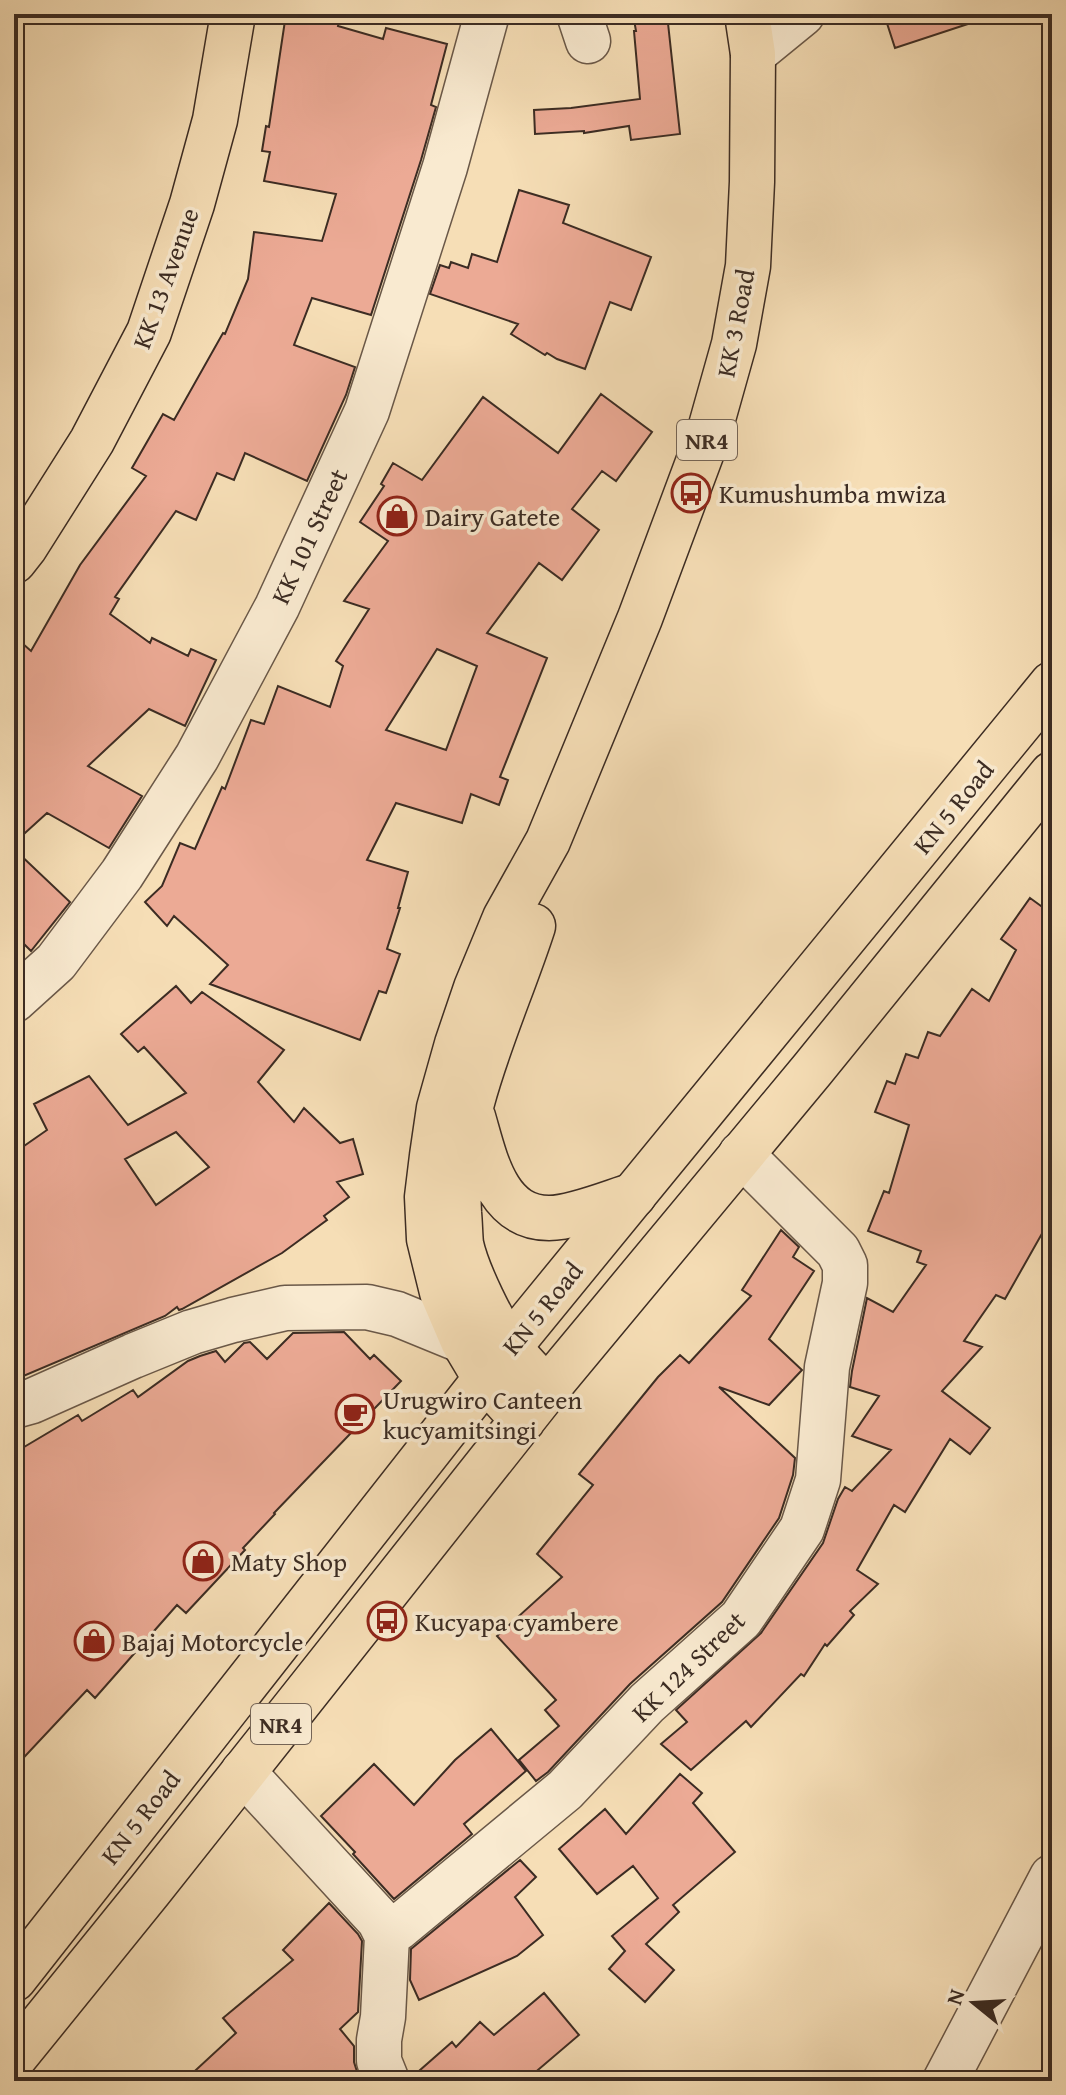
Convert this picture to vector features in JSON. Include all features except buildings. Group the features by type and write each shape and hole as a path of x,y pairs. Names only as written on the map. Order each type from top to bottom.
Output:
{"main road":[{"name":"KK 13 Avenue","path":"14,561 92,441 149,332 192,204 215,120 233,14"},
{"name":"KK 3 Road","path":"548,841 640,618 709,433 734,344 748,266 752,182 750,34"},
{"name":"KN 5 Road","path":"14,1979 497,1363 1052,684"},
{"name":"KN 5 Road","path":"14,2058 535,1405 1052,774"},
{"name":"NR4","path":"497,1363 478,1290 461,1244 459,1162 471,1109 500,1014 532,927 548,841"},
{"name":"NR4","path":"535,1405 497,1363 463,1341 442,1292 429,1239 427,1197 439,1108 476,988 505,918 548,841"},
{"path":"471,1109 488,1169 503,1196 516,1208 533,1216 551,1218 571,1215 634,1195"}],"street":[{"name":"KK 101 Street","path":"14,1000 56,962 122,874 197,757 277,607 367,411 445,167 487,14"},
{"path":"750,34 802,14"},
{"name":"KK 124 Street","path":"387,1936 565,1790 647,1703 741,1619 802,1529 818,1480 827,1367 845,1283 845,1265 838,1251 741,1154"},
{"path":"14,1406 192,1332 285,1308 367,1307 397,1314 463,1341"},
{"path":"243,1772 379,1920 387,1936 379,2040 379,2061 387,2081"},
{"path":"945,2081 1052,1877"}],"place":[{"name":"Kumushumba mwiza","path":"691,493"},
{"name":"Dairy Gatete","path":"397,516"},
{"name":"Urugwiro Canteen kucyamitsingi","path":"355,1414"},
{"name":"Maty Shop","path":"203,1561"},
{"name":"Kucyapa cyambere","path":"387,1621"},
{"name":"Bajaj Motorcycle","path":"94,1641"}]}
